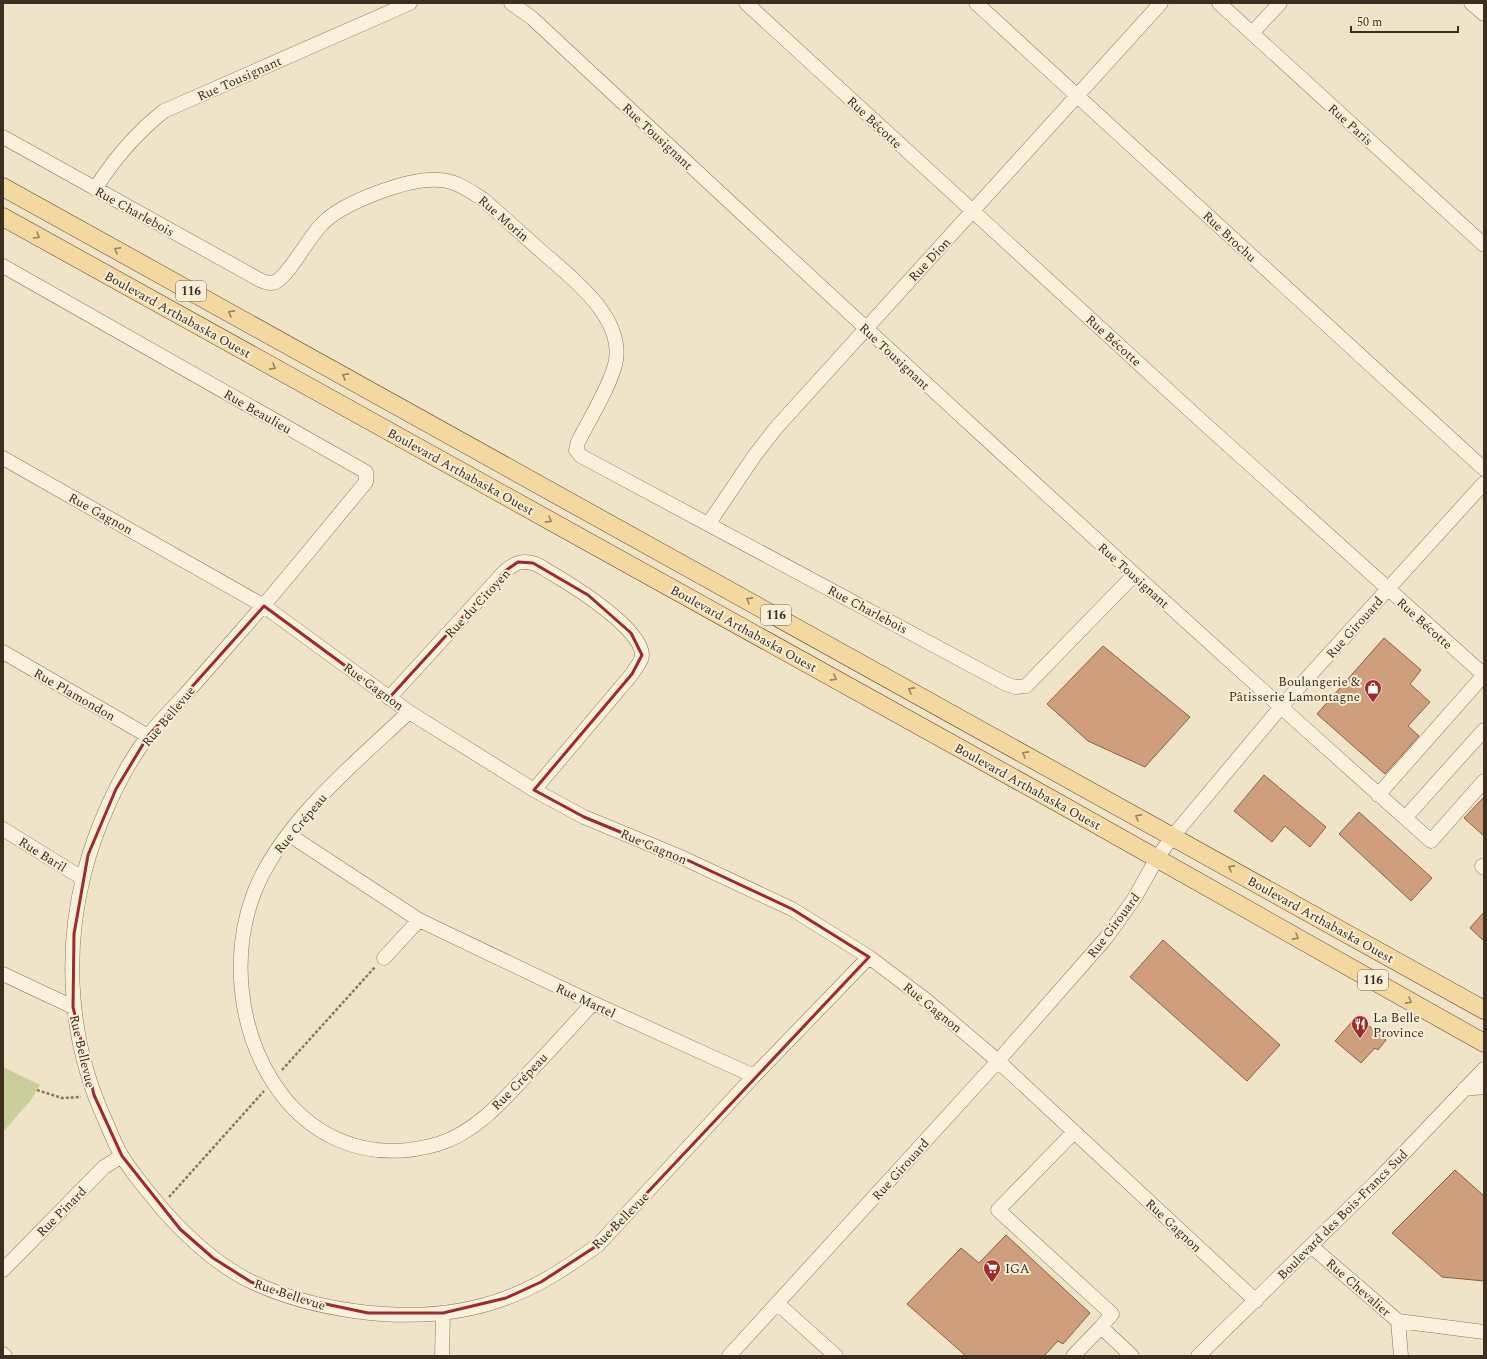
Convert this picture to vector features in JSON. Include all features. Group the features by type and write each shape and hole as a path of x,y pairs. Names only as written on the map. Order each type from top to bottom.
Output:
{"main road":[{"name":"Boulevard Arthabaska Ouest","path":"3,187 1484,1010"},
{"name":"Boulevard Arthabaska Ouest","path":"3,217 1157,858 1484,1043"}],"street":[{"name":"Rue Tousignant","path":"95,189 108,168 126,145 143,127 164,111 410,3"},
{"name":"Rue Tousignant","path":"511,3 532,18 864,328 1280,708 1430,841 1484,781"},
{"name":"Rue Bécotte","path":"746,3 1388,590 1484,675"},
{"name":"Rue Brochu","path":"976,3 1484,469"},
{"name":"Rue Dion","path":"709,523 755,455 776,428 864,328 973,212 1076,94 1161,3"},
{"name":"Rue Paris","path":"1219,3 1482,240"},
{"path":"1252,33 1280,3"},
{"path":"1471,3 1484,14"},
{"name":"Rue Charlebois","path":"3,137 260,280 268,283"},
{"name":"Rue Morin","path":"268,283 277,282 322,224 333,214 352,204 403,184 423,180 440,180 456,183 469,190 484,200 589,294 605,316 613,332 617,347 615,365 578,442 576,450"},
{"name":"Rue Beaulieu","path":"3,266 366,472 366,482 264,606"},
{"name":"Rue Charlebois","path":"576,450 581,456 1015,687 1026,686 1134,575"},
{"name":"Rue Gagnon","path":"3,458 264,606 408,712 534,790 584,817 683,858 792,909 869,957 926,1000 998,1061 1256,1301"},
{"name":"Rue Girouard","path":"729,1356 998,1061 1106,938 1134,899 1157,858 1172,836 1280,708 1484,483"},
{"name":"Rue du Citoyen","path":"389,698 505,571 518,562 533,563 588,595 631,633 638,644 642,655 632,674 534,790"},
{"name":"Rue Bellevue","path":"264,606 148,736 116,789 103,816 88,855 82,878 74,934 73,1007 82,1054 94,1095 122,1156 153,1198 180,1229 213,1258 250,1282 288,1296 327,1307 368,1313 443,1313 474,1308 506,1298 541,1282 573,1263 598,1245 754,1076 869,957"},
{"name":"Rue Plamondon","path":"3,652 148,736"},
{"path":"1378,795 1484,675"},
{"name":"Rue Crépeau","path":"408,712 335,781 288,834 273,856 254,892 242,933 240,977 245,1019 263,1066 272,1082 285,1100 303,1118 329,1135 356,1145 378,1150 405,1150 440,1143 469,1129 499,1105 593,1003"},
{"path":"1405,818 1484,730"},
{"name":"Rue Baril","path":"3,829 82,878"},
{"name":"Rue Martel","path":"288,834 419,920 593,1003 754,1076"},
{"path":"384,958 419,920"},
{"path":"3,974 73,1007"},
{"name":"Boulevard des Bois-Francs Sud","path":"1198,1356 1311,1246 1484,1069"},
{"path":"1464,1089 1484,1087"},
{"path":"1073,1356 1112,1314 998,1210 1074,1132"},
{"name":"Rue Pinard","path":"3,1270 104,1167 122,1156"},
{"name":"Rue Chevalier","path":"1311,1246 1398,1321 1401,1356"},
{"path":"777,1303 836,1356"},
{"path":"442,1356 443,1313"},
{"path":"1398,1321 1484,1332"},
{"path":"1101,1327 1132,1356"}],"path":[{"path":"37,1090 62,1098 94,1095"}],"highlighted area":[{"path":"518,562 533,563 588,595 631,633 642,655 632,674 534,790 584,817 683,858 792,909 869,957 598,1245 541,1282 506,1298 443,1313 368,1313 288,1296 251,1282 213,1258 180,1229 122,1156 94,1095 73,1007 74,934 88,855 116,789 148,736 264,606 389,698 505,571"}],"green space":[{"path":"3,1067 40,1085 31,1100 3,1132"}],"building":[{"path":"1384,638 1421,670 1410,684 1430,702 1408,726 1419,736 1385,774 1317,714"},
{"path":"1103,646 1190,717 1145,767 1088,741 1047,704"},
{"path":"1264,775 1326,827 1310,847 1285,826 1272,842 1234,811"},
{"path":"1484,797 1484,836 1464,818"},
{"path":"1359,812 1432,878 1411,901 1339,834"},
{"path":"1484,912 1484,941 1470,928"},
{"path":"1163,940 1280,1045 1247,1081 1130,977"},
{"path":"1357,1016 1386,1040 1378,1050 1375,1048 1361,1063 1335,1041"},
{"path":"1455,1170 1484,1196 1484,1281 1442,1277 1392,1233"},
{"name":"IGA","path":"1006,1235 1090,1313 1063,1344 1058,1341 1044,1356 966,1356 907,1304 961,1248 979,1263"}],"place":[{"name":"Boulangerie & Pâtisserie Lamontagne","path":"1373,703"},
{"name":"La Belle Province","path":"1360,1039"},
{"name":"IGA","path":"992,1283"}]}
